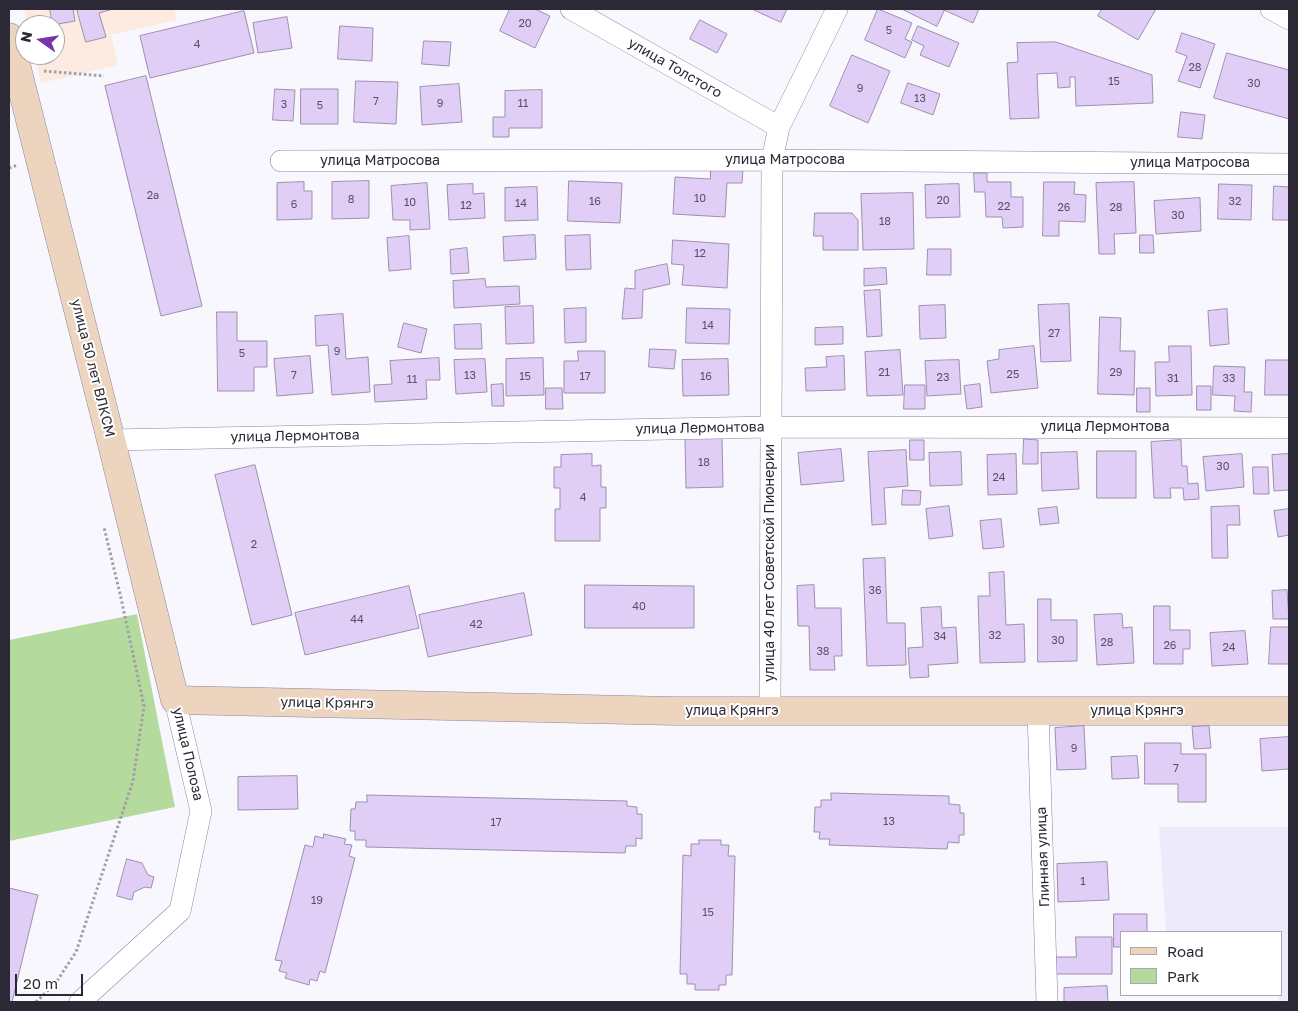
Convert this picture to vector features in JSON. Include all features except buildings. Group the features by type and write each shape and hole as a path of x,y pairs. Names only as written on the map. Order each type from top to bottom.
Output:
{"street":[{"name":"улица Толстого","path":"571,9 779,127"},
{"name":"улица 40 лет Советской Пионерии","path":"770,712 772,160 779,127 837,9"},
{"path":"1271,9 1289,19"},
{"name":"улица 50 лет ВЛКСМ","path":"9,37 175,700"},
{"name":"улица Матросова","path":"281,161 772,160 1289,164"},
{"name":"улица Лермонтова","path":"111,440 770,427 1289,428"},
{"name":"улица Крянгэ","path":"175,700 770,712 1289,711"},
{"name":"улица Полоза","path":"82,1001 180,911 201,811 175,700"},
{"name":"Глинная улица","path":"1038,711 1047,1002"}],"path":[{"path":"38,71 104,76"},
{"path":"14,158 16,166"},
{"path":"36,1002 55,984 76,952 132,781 144,706 103,521"}],"shaded area":[{"path":"24,9 174,9 177,20 111,35 118,65 41,83 36,65 65,65 65,15 26,15"},
{"path":"1159,827 1289,827 1289,1002 1279,1002 1279,996 1283,996 1283,931 1166,931"}],"green space":[{"path":"137,614 175,807 9,841 9,640"}]}
